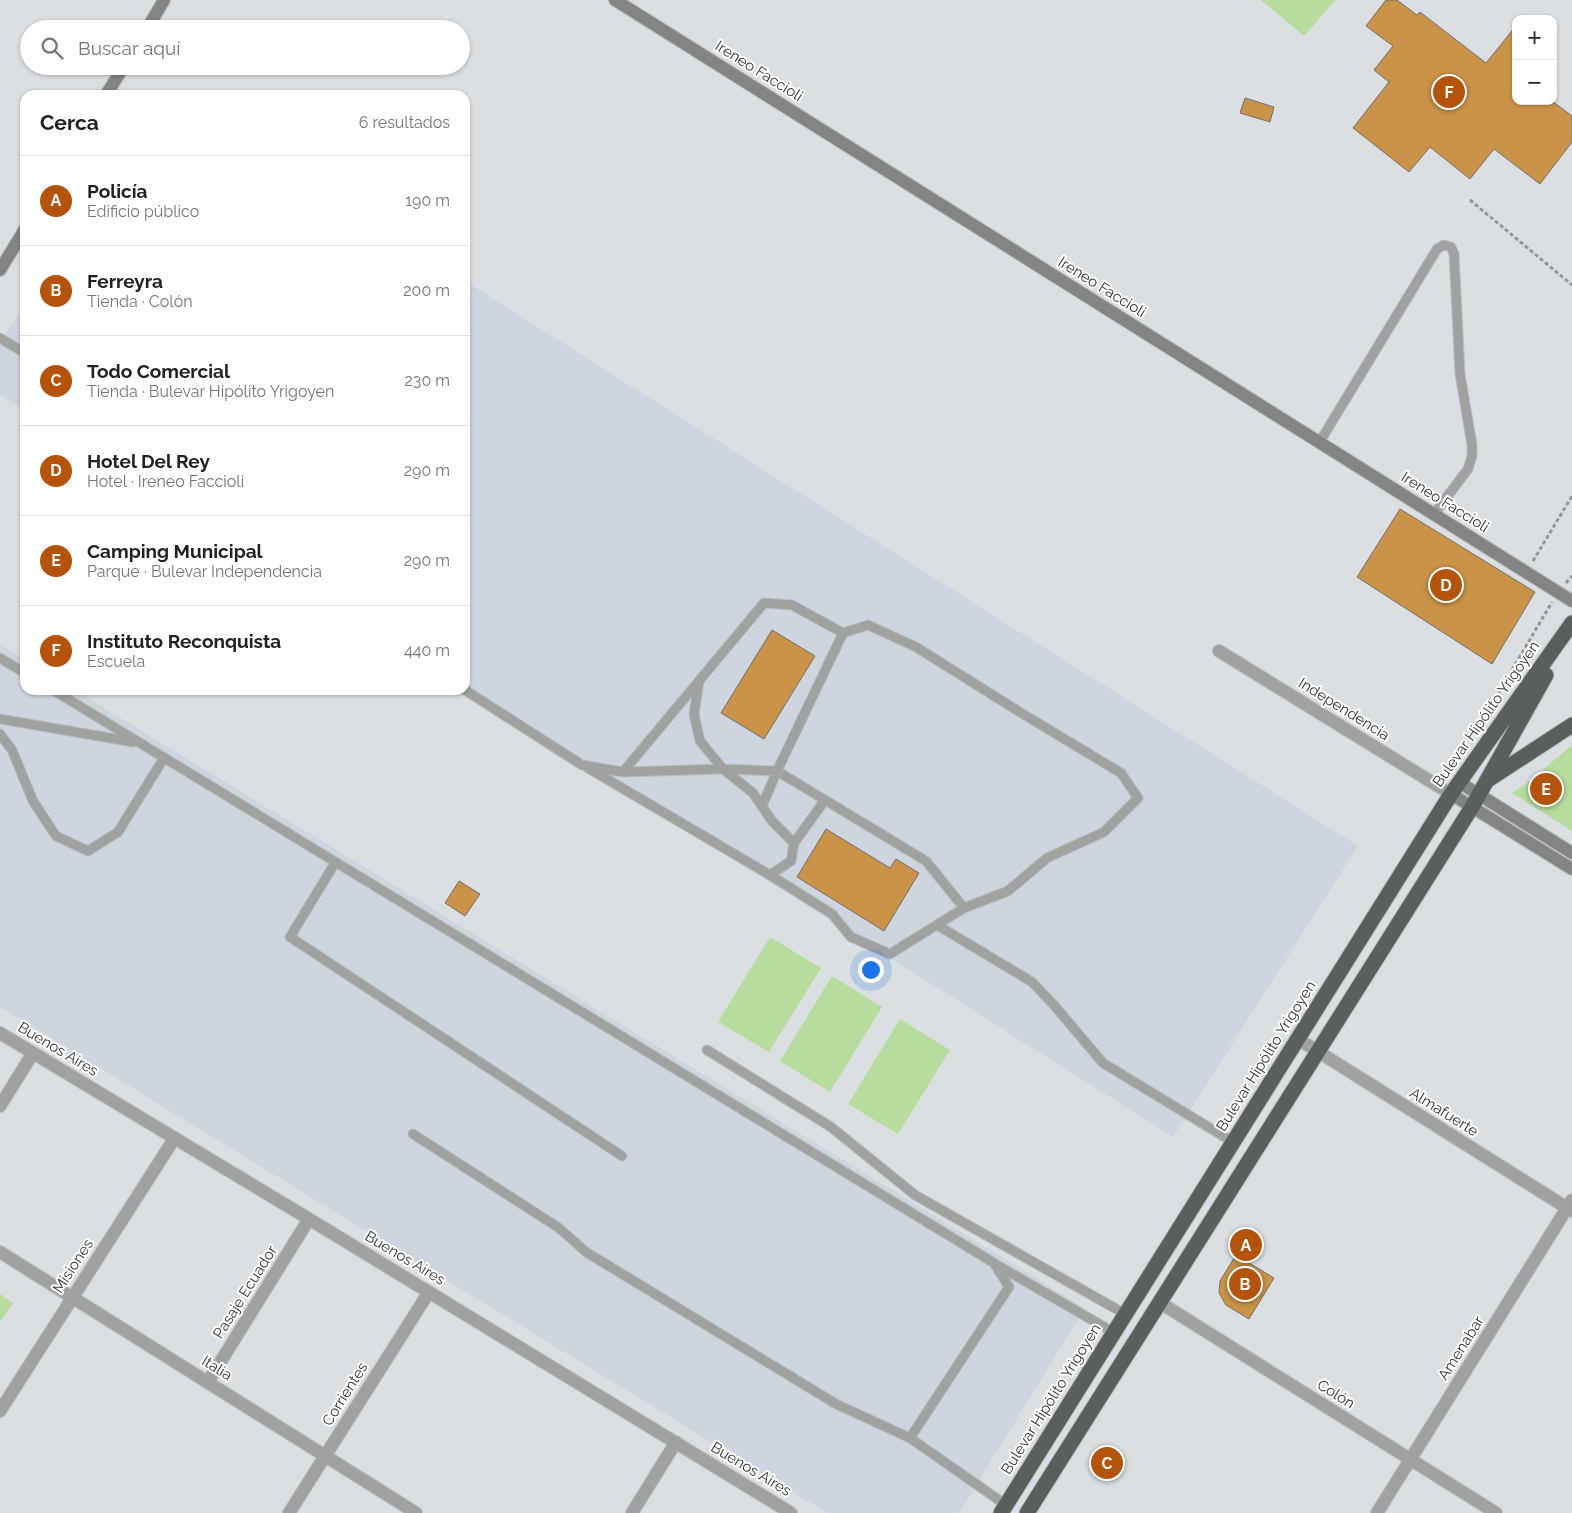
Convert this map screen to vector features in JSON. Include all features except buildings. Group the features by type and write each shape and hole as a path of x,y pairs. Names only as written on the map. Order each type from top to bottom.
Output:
{"highway":[{"name":"Bulevar Hipólito Yrigoyen","path":"1003,1509 1455,788 1572,624"},
{"name":"Bulevar Hipólito Yrigoyen","path":"1027,1513 1159,1302 1321,1054 1487,781 1572,628"},
{"path":"1487,781 1572,725"}],"street":[{"path":"152,20 164,0"},
{"name":"Ireneo Faccioli","path":"615,0 1572,601"},
{"path":"109,90 118,75"},
{"path":"0,270 20,237"},
{"name":"Independencia","path":"1219,651 1455,788"},
{"path":"1455,788 1572,869"},
{"path":"1475,801 1572,853"},
{"name":"Buenos Aires","path":"0,1033 310,1219 791,1513"},
{"name":"Almafuerte","path":"1298,1039 1570,1206"},
{"path":"0,1106 33,1053"},
{"name":"Misiones","path":"0,1411 174,1139"},
{"name":"Amenabar","path":"1377,1513 1570,1206"},
{"name":"Pasaje Ecuador","path":"208,1382 310,1219"},
{"name":"Italia","path":"0,1252 416,1513"},
{"name":"Corrientes","path":"290,1513 429,1292"},
{"name":"Colón","path":"1159,1302 1496,1513"},
{"path":"632,1513 676,1442"}],"lane":[{"path":"1319,442 1437,249 1444,245 1450,247 1454,254 1460,374 1472,445 1472,456 1468,469 1434,514"},
{"path":"0,338 20,350"},
{"path":"623,772 764,603 792,604 843,633"},
{"path":"470,693 582,764 770,875 832,914 851,937 890,954 964,908 1008,891 1047,858 1104,832 1138,798 1121,773 916,647 868,625 843,633 762,806"},
{"path":"0,658 20,670"},
{"path":"699,680 694,714 700,740 723,769 753,793 772,821 794,843"},
{"path":"61,695 994,1263 1113,1332"},
{"path":"0,719 139,743"},
{"path":"0,734 12,750 33,801 56,836 88,850 118,832 164,758"},
{"path":"582,764 623,772 723,769 777,771 926,862 964,908"},
{"path":"770,875 791,861 794,843 825,800"},
{"path":"336,863 290,937 622,1156"},
{"path":"937,925 1032,982 1053,1004 1102,1063 1233,1142"},
{"path":"707,1050 830,1127 915,1195 1124,1314"},
{"path":"413,1134 560,1228 586,1252 836,1404 910,1438 1003,1509"},
{"path":"910,1438 1009,1287 994,1263"}],"path":[{"path":"1470,200 1572,285"},
{"path":"1526,572 1572,496"}],"shaded area":[{"path":"470,284 1358,846 1173,1137 470,692"},
{"path":"20,312 20,408 0,395 0,343"},
{"path":"0,644 20,657 20,695 83,695 1085,1308 959,1513 827,1513 0,1007"}],"green space":[{"path":"1261,0 1335,0 1304,36"},
{"path":"1572,745 1572,831 1512,793 1526,784"},
{"path":"770,937 821,968 769,1052 718,1022"},
{"path":"832,976 882,1007 830,1092 780,1061"},
{"path":"900,1019 950,1050 898,1134 848,1104"},
{"path":"0,1294 13,1303 0,1322"}],"place":[{"name":"Instituto Reconquista","path":"1449,92"},
{"name":"Hotel Del Rey","path":"1446,585"},
{"name":"Camping Municipal","path":"1546,789"},
{"name":"Policía","path":"1246,1245"},
{"name":"Ferreyra","path":"1245,1284"},
{"name":"Todo Comercial","path":"1107,1463"}]}
